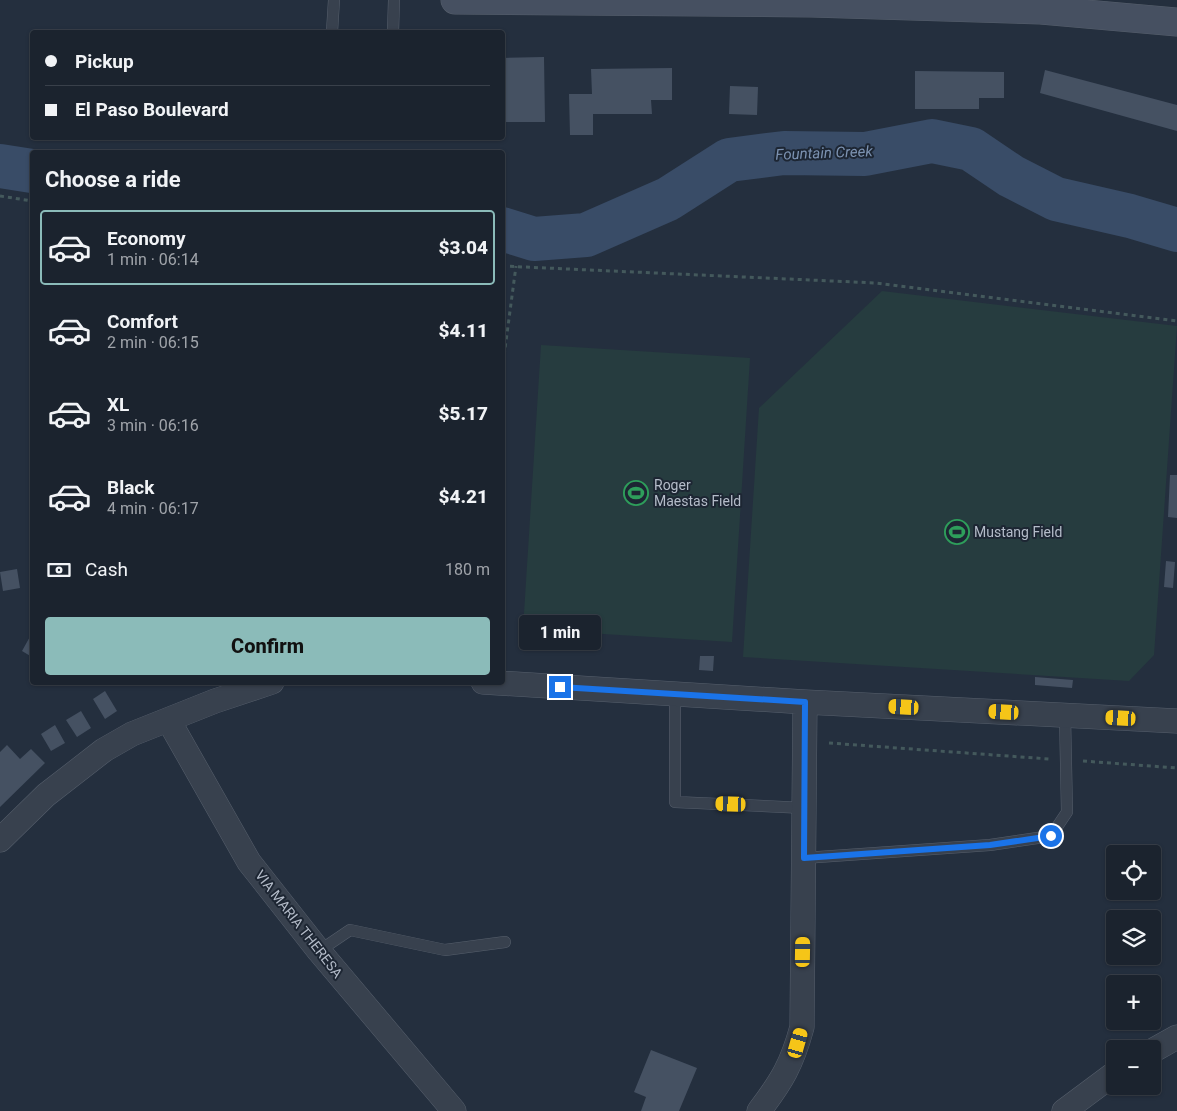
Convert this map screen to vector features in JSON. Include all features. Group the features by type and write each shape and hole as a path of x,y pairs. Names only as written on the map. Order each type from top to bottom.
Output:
{"main road":[{"path":"455,0 813,1 1079,6 1177,22"}],"street":[{"path":"505,683 805,702 1177,721"},
{"path":"0,840 46,795 77,769 132,734 169,720 216,692 255,685"},
{"path":"759,1111 779,1085 793,1060 802,1027 805,702"},
{"name":"VIA MARIA THERESA","path":"169,720 249,862 319,951 454,1111"},
{"path":"1161,1046 1177,1037"},
{"path":"1064,1111 1106,1080"}],"lane":[{"path":"332,30 334,0"},
{"path":"393,30 394,0"},
{"path":"675,694 675,802 805,808"},
{"path":"804,858 990,845 1051,836 1067,812 1065,715"},
{"path":"319,951 350,930 445,950 505,942"}],"path":[{"path":"0,196 30,201"},
{"path":"505,266 876,283 1177,321"},
{"path":"505,348 516,266"},
{"path":"805,744 832,743 1177,768"}],"green space":[{"name":"Mustang Field","path":"882,291 1177,326 1154,655 1129,681 743,657 759,408"},
{"name":"Roger Maestas Field","path":"541,345 750,358 732,642 523,629"}],"building":[{"path":"544,57 545,122 505,122 505,58"},
{"path":"672,68 672,100 651,100 652,114 593,114 593,135 570,135 569,94 592,94 591,69"},
{"path":"1045,70 1177,105 1177,131 1040,93"},
{"path":"915,71 1004,72 1004,98 979,98 979,109 915,109"},
{"path":"730,86 758,87 757,115 729,114"},
{"path":"1170,475 1177,475 1177,518 1168,517"},
{"path":"1166,561 1175,562 1173,588 1164,587"},
{"path":"17,569 20,588 3,591 0,572"},
{"path":"30,637 30,656 22,651"},
{"path":"700,656 714,656 713,671 699,670"},
{"path":"1035,677 1073,680 1072,688 1035,685"},
{"path":"105,691 117,711 105,719 93,699"},
{"path":"81,711 91,728 77,737 66,720"},
{"path":"55,725 65,743 51,751 41,734"},
{"path":"7,745 20,759 31,749 45,763 0,807 0,752"},
{"path":"651,1050 697,1068 679,1111 641,1111 646,1097 634,1092"}],"waterway":[{"name":"Fountain Creek","path":"505,230 534,239 586,235 668,199 729,160 784,153 865,154 932,141 971,149 1011,176 1056,199 1130,216 1177,230"},
{"name":"Fountain Creek","path":"0,166 30,171"}],"place":[{"name":"Roger Maestas Field","path":"636,493"},
{"name":"Mustang Field","path":"957,532"}],"route":[{"path":"560,687 805,702 804,858 990,845 1051,836"}]}
